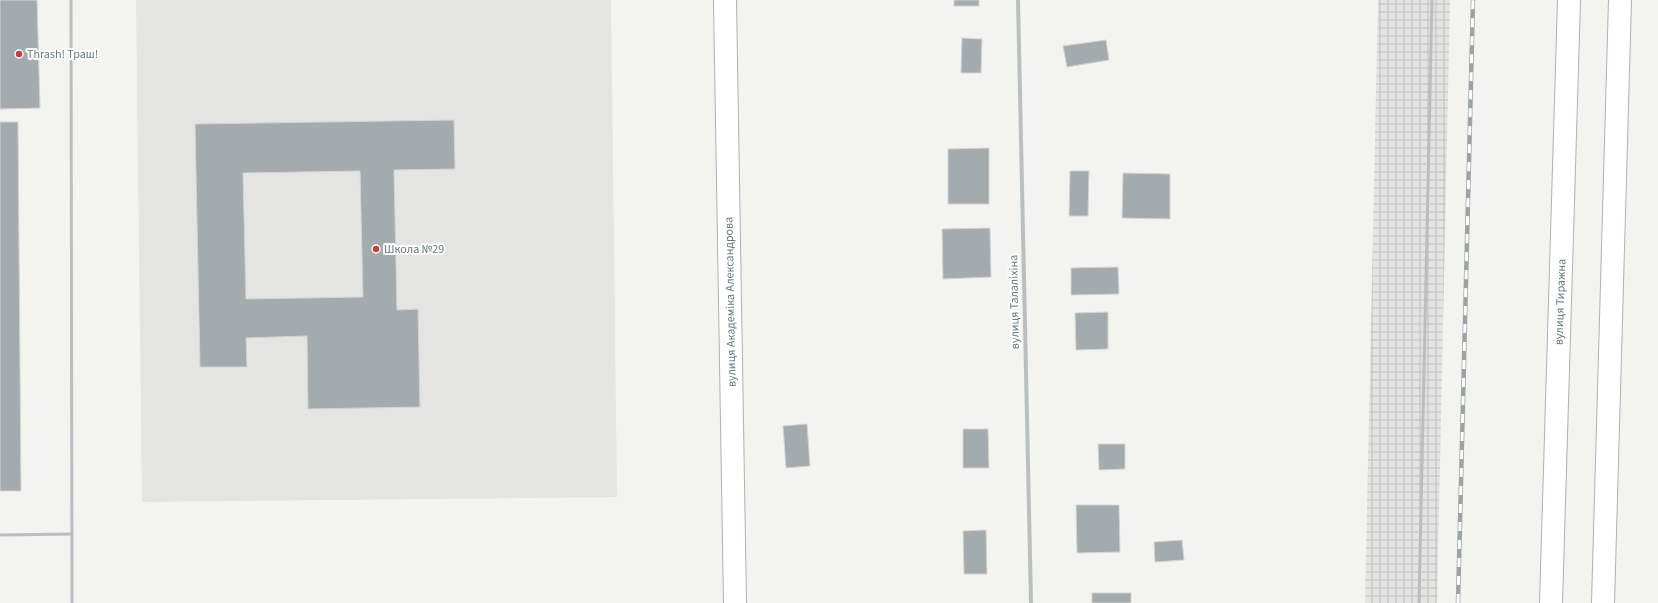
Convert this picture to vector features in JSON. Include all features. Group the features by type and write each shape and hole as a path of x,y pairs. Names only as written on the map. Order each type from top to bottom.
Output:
{"main road":[{"name":"вулиця Академіка Александрова","path":"724,0 735,603"},
{"name":"вулиця Тиражна","path":"1551,603 1569,0"},
{"path":"1603,603 1620,0"}],"street":[{"name":"вулиця Талаліхіна","path":"1018,0 1031,603"}],"lane":[{"path":"71,0 72,603"},
{"path":"1419,603 1432,0"},
{"path":"0,535 72,534"}],"shaded area":[{"name":"Школа №29","path":"136,0 611,0 617,497 142,502"},
{"path":"1378,0 1450,0 1437,603 1365,603"}],"building":[{"name":"Thrash! Траш!","path":"0,0 37,0 40,108 0,109"},
{"path":"954,0 979,0 979,6 954,6"},
{"path":"962,38 982,39 981,73 961,73"},
{"path":"1106,40 1109,60 1067,67 1063,46"},
{"path":"454,120 455,169 394,170 397,310 418,309 420,407 308,409 307,336 246,338 247,367 200,367 195,124","holes":["360,171 363,297 246,299 243,173"]},
{"path":"0,122 18,122 21,491 0,491"},
{"path":"989,148 989,204 948,204 948,149"},
{"path":"1070,171 1089,171 1088,216 1069,216"},
{"path":"1123,173 1170,174 1170,219 1122,218"},
{"path":"990,228 991,277 943,279 942,229"},
{"path":"1118,267 1119,294 1071,295 1071,268"},
{"path":"1108,312 1108,349 1076,350 1075,313"},
{"path":"807,424 810,466 786,468 783,426"},
{"path":"963,429 988,429 989,468 963,468"},
{"path":"1098,444 1125,444 1125,469 1099,470"},
{"path":"1076,505 1119,505 1120,552 1077,553"},
{"path":"986,530 987,574 964,574 963,531"},
{"path":"1182,540 1184,560 1155,562 1154,542"},
{"path":"1092,593 1131,593 1131,603 1092,603"}],"railway":[{"path":"1458,603 1473,0"}],"place":[{"name":"Thrash! Траш!","path":"19,54"},
{"name":"Школа №29","path":"376,249"}]}
